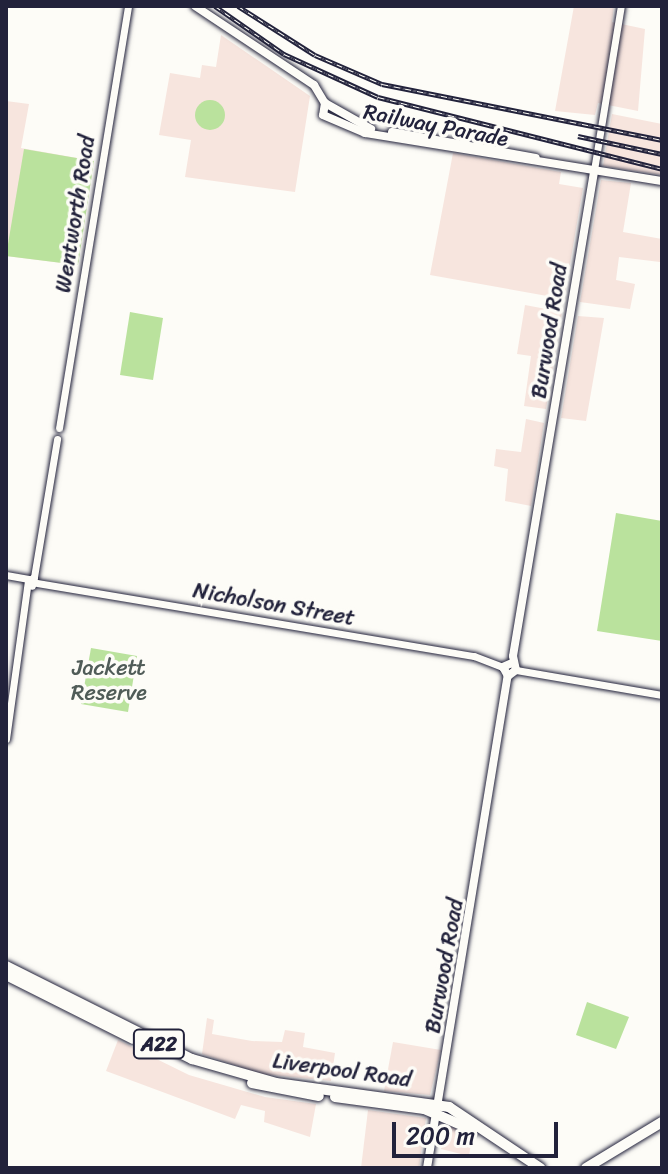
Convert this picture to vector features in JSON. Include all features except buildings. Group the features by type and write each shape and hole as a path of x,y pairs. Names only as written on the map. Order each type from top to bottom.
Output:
{"highway":[{"name":"Liverpool Road","path":"6,966 192,1059 276,1083 438,1108 540,1168"},
{"name":"Liverpool Road","path":"6,975 196,1067 275,1090 438,1108"},
{"path":"586,1168 662,1122"}],"main road":[{"name":"Railway Parade","path":"195,6 314,85 333,113 366,128 662,181"},
{"name":"Burwood Road","path":"427,1168 594,170"},
{"path":"503,667 512,670"}],"street":[{"name":"Wentworth Road","path":"33,581 57,439 62,434 59,428 128,6"},
{"name":"Burwood Road","path":"594,170 621,6"},
{"name":"Nicholson Street","path":"6,575 474,656 503,667"},
{"path":"6,739 33,581"},
{"path":"512,670 662,695"}],"shaded area":[{"path":"574,6 614,6 612,22 645,29 638,111 598,103 595,115 555,111"},
{"path":"221,35 310,96 295,192 185,177 191,140 159,135 170,73 200,78 202,65 216,67"},
{"path":"6,101 29,104 21,148 94,161 78,265 6,256"},
{"path":"612,114 662,124 662,175 603,166"},
{"path":"453,153 561,172 559,184 583,188 564,299 430,275"},
{"path":"601,180 631,183 623,232 662,239 660,262 619,257 616,280 635,284 630,309 580,302"},
{"path":"525,305 562,312 546,409 524,406 531,356 517,354"},
{"path":"578,316 604,318 586,421 561,418"},
{"path":"526,419 544,423 531,506 505,501 508,469 494,466 496,449 521,452"},
{"path":"207,1018 214,1020 212,1034 252,1041 282,1042 285,1030 305,1033 303,1047 335,1053 331,1081 261,1074 202,1054"},
{"path":"118,1040 189,1075 265,1097 316,1104 310,1137 264,1122 265,1111 241,1105 235,1119 106,1071"},
{"path":"393,1042 441,1050 430,1095 384,1091"},
{"path":"368,1110 426,1118 419,1168 361,1168"},
{"path":"447,1124 472,1137 469,1156 441,1149"}],"green space":[{"path":"210,100 216,101 224,109 224,121 216,129 210,130 204,129 196,121 195,115 196,109 204,101"},
{"path":"24,149 94,161 78,265 6,256"},
{"path":"130,312 163,318 153,380 120,375"},
{"path":"616,513 662,521 662,641 597,631"},
{"name":"Jackett Reserve","path":"91,648 137,656 128,712 81,704"},
{"path":"587,1002 629,1017 616,1049 576,1035"}],"railway":[{"path":"215,6 284,54 378,97 662,169"},
{"path":"238,6 315,55 382,84 662,140"},
{"path":"578,136 662,154"}]}
